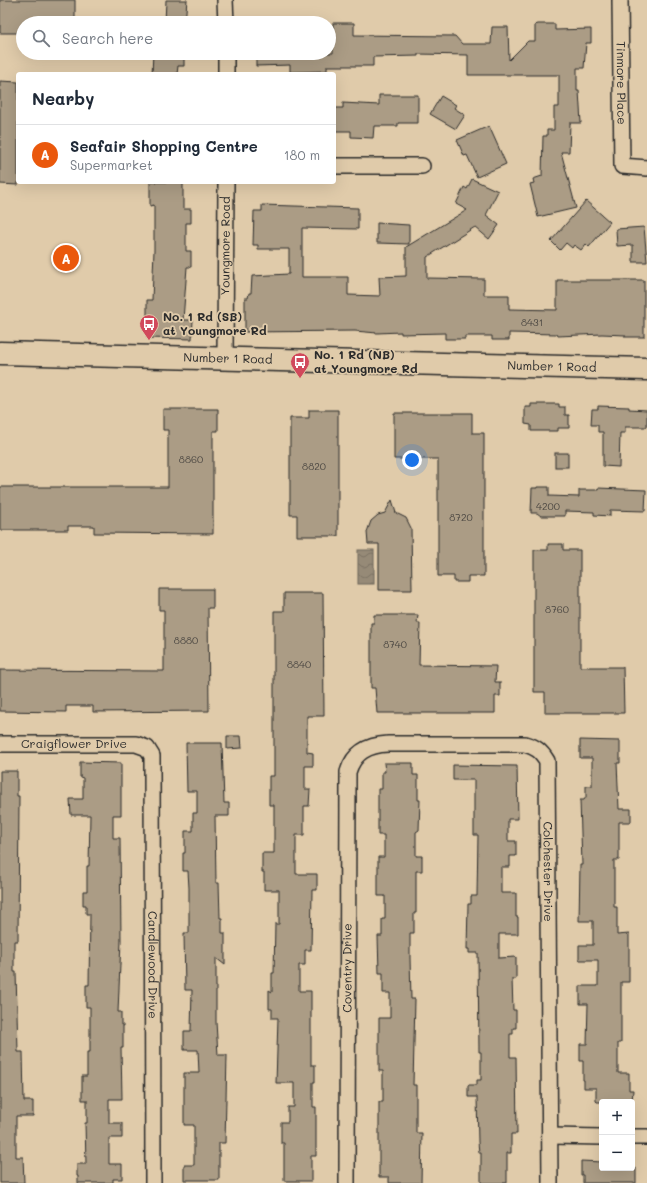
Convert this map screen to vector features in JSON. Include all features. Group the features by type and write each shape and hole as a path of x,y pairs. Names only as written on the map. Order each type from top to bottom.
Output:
{"main road":[{"name":"Number 1 Road","path":"0,353 647,369"}],"street":[{"path":"225,0 226,16"},
{"name":"Tinmore Place","path":"620,0 622,166 647,168"},
{"path":"226,60 226,72"},
{"path":"336,166 422,166"},
{"name":"Youngmore Road","path":"225,359 226,184"},
{"name":"Craigflower Drive","path":"0,744 136,744 147,748"},
{"name":"Colchester Drive","path":"356,755 365,749 376,745 388,744 525,744 536,747 546,761 551,1136 550,1183"},
{"name":"Candlewood Drive","path":"147,748 152,756 153,766 152,1183"},
{"name":"Coventry Drive","path":"347,1183 347,787 348,772 356,755"},
{"path":"551,1136 599,1137"},
{"path":"635,1137 647,1137"}],"water":[{"path":"358,550 374,550 374,584 358,584"}],"building":[{"path":"0,0 75,0 75,16 16,16 16,33 0,33"},
{"path":"166,0 187,0 186,16 165,16"},
{"path":"336,23 354,23 354,35 455,36 462,44 491,44 492,27 508,27 509,60 528,41 535,41 535,25 555,24 555,30 591,29 591,43 586,43 584,68 577,68 577,91 579,91 581,123 570,123 569,152 561,152 576,208 538,217 530,184 534,183 533,179 542,176 543,136 547,136 547,130 554,130 554,107 559,107 559,75 468,75 468,55 418,54 418,56 373,57 373,66 327,66 327,71 290,72 290,65 256,66 256,60 336,60"},
{"path":"153,60 184,60 184,66 178,66 177,72 152,72"},
{"path":"0,81 16,82 16,184 18,185 0,184"},
{"path":"379,95 418,95 418,123 398,123 398,126 374,126 373,138 351,137 351,131 336,131 336,108 343,108 343,103 379,105"},
{"path":"441,96 456,105 454,108 465,115 456,129 430,114"},
{"path":"489,126 506,164 477,177 467,155 464,156 457,140"},
{"path":"472,179 498,191 486,215 499,225 489,239 475,227 427,257 427,278 484,279 484,295 509,295 509,309 557,310 557,280 644,280 644,337 625,337 625,335 602,334 558,336 557,334 509,333 509,340 492,340 492,336 465,336 465,339 445,339 445,333 401,334 401,332 377,333 355,331 245,332 245,298 248,298 249,293 251,293 252,276 289,274 289,249 258,249 258,245 253,245 254,211 262,211 262,205 358,208 358,229 302,228 302,277 348,277 348,295 380,296 379,277 406,276 406,247 467,210 456,204 464,187 467,189"},
{"path":"150,184 183,184 183,209 191,209 191,223 186,223 186,251 191,251 191,267 187,267 183,320 193,320 192,339 147,338 147,300 152,300 154,250 154,205 150,206"},
{"path":"586,201 610,222 589,247 586,244 581,250 574,245 572,248 566,243 560,250 551,241"},
{"path":"377,223 409,225 409,244 377,243"},
{"path":"644,227 647,262 633,262 633,245 617,246 616,229"},
{"path":"531,404 559,404 559,407 565,407 565,415 569,415 569,428 558,428 558,431 531,431 531,425 525,424 525,407 531,407"},
{"path":"598,406 629,407 629,409 647,410 647,427 625,427 625,433 620,433 619,467 603,466 603,432 598,432 598,425 591,425 592,409 598,409"},
{"path":"163,409 218,409 218,431 213,431 213,534 94,533 94,526 68,526 68,530 0,530 0,487 168,487 168,430 163,430"},
{"path":"309,410 338,410 338,536 297,536 297,515 290,515 290,418 309,418"},
{"path":"394,413 472,413 472,433 484,433 484,576 468,576 468,582 454,582 454,576 438,576 438,459 394,459"},
{"path":"555,453 568,453 568,467 555,467"},
{"path":"549,487 549,496 579,497 579,490 598,490 598,488 646,490 645,511 610,510 610,516 594,515 594,512 565,511 565,516 541,516 537,513 531,513 532,488"},
{"path":"392,500 396,513 406,518 411,528 412,590 379,590 379,544 368,544 367,532 371,521 378,515 385,513"},
{"path":"548,544 563,544 563,550 580,550 580,667 623,667 624,713 545,713 545,692 534,692 534,550 548,550"},
{"path":"159,589 213,589 213,608 208,608 209,711 93,712 93,706 66,706 66,712 0,711 0,670 164,671 164,610 159,610"},
{"path":"284,593 323,593 324,716 307,716 307,752 313,753 313,766 305,766 305,789 310,789 309,806 304,806 304,835 296,835 296,874 317,874 317,890 312,890 311,950 305,950 305,965 299,965 299,991 311,991 311,1065 315,1065 313,1107 316,1107 316,1156 311,1156 311,1181 284,1181 284,1143 281,1143 281,1122 288,1122 288,1107 294,1107 294,1083 276,1083 278,1018 272,1018 272,1009 269,1009 269,990 272,992 275,924 279,924 279,890 264,890 264,872 262,872 262,853 274,853 274,805 269,805 269,776 274,776 274,611 284,611"},
{"path":"374,615 418,615 417,623 420,623 419,665 496,666 495,682 500,682 500,696 495,696 495,713 377,713 375,688 371,688 371,623 374,623"},
{"path":"227,736 241,736 242,748 227,749"},
{"path":"580,740 620,741 620,763 617,763 619,809 631,809 631,822 619,822 619,860 614,860 614,907 617,907 617,935 629,934 629,982 621,982 621,1043 618,1043 618,1073 629,1073 629,1090 633,1090 632,1099 599,1099 599,1102 597,1102 596,1088 584,1088 583,1061 580,1061 580,1044 587,1044 588,1004 580,1004 580,986 598,986 598,960 579,960 579,945 593,945 593,921 579,921 580,865 582,865 580,800 584,800 586,797 586,786 592,786 592,758 580,758"},
{"path":"186,743 222,743 224,803 229,803 229,816 215,816 216,883 219,883 222,933 225,933 225,965 216,958 216,1022 218,1055 227,1055 225,1143 219,1143 219,1180 184,1180 184,1165 194,1165 194,1125 184,1125 184,1073 199,1073 198,1050 184,1050 184,1031 191,1031 192,990 185,990 184,933 189,933 189,888 188,871 183,871 183,853 185,853 185,831 193,831 193,813 197,813 197,791 187,791"},
{"path":"80,762 121,763 121,815 113,815 113,838 120,838 121,941 118,1012 121,1012 121,1025 123,1025 123,1048 121,1048 122,1099 109,1099 109,1123 122,1123 122,1138 109,1138 109,1164 122,1164 122,1179 113,1179 113,1183 78,1183 77,1176 77,1164 86,1164 85,1123 87,1123 87,1100 82,1100 82,1076 87,1076 87,1052 90,1052 90,1007 86,1007 86,985 89,985 90,914 86,914 86,905 83,905 83,891 87,891 90,815 71,815 70,799 83,799 83,778 80,777"},
{"path":"384,763 413,763 413,775 418,775 418,800 420,800 419,830 416,832 416,856 422,856 422,871 416,871 416,913 414,913 414,933 410,933 410,958 411,999 415,999 413,1085 416,1085 416,1133 422,1133 421,1183 389,1183 389,1177 379,1177 379,1102 383,1102 383,1071 379,1071 379,1018 390,1018 390,993 383,993 383,973 379,973 378,936 382,936 382,919 385,919 385,896 378,896 378,857 384,857 384,835 378,835 378,789 382,789 382,772 385,772"},
{"path":"453,765 517,766 518,819 508,819 508,841 516,841 516,856 510,856 510,867 501,867 501,893 516,893 518,934 499,934 499,958 516,957 516,979 512,979 513,1010 516,1010 516,1028 513,1028 513,1034 510,1034 510,1057 516,1057 517,1134 511,1134 511,1153 507,1153 507,1183 481,1183 481,1153 479,1153 478,1142 477,1097 468,1097 468,1085 477,1085 477,1080 481,1080 481,1052 479,1052 478,953 469,953 469,949 467,949 468,904 471,904 471,896 477,896 478,835 474,835 474,780 453,780"},
{"path":"0,771 17,771 17,796 19,796 18,941 14,941 14,972 16,972 18,1052 23,1052 24,1101 33,1101 33,1116 16,1116 16,1157 23,1157 24,1183 0,1183"},
{"path":"581,1161 599,1162 599,1171 635,1171 636,1168 636,1183 583,1183 583,1175 581,1175"}],"place":[{"name":"Seafair Shopping Centre","path":"66,258"},
{"name":"No. 1 Rd (SB) at Youngmore Rd","path":"149,341"},
{"name":"No. 1 Rd (NB) at Youngmore Rd","path":"300,379"}]}
